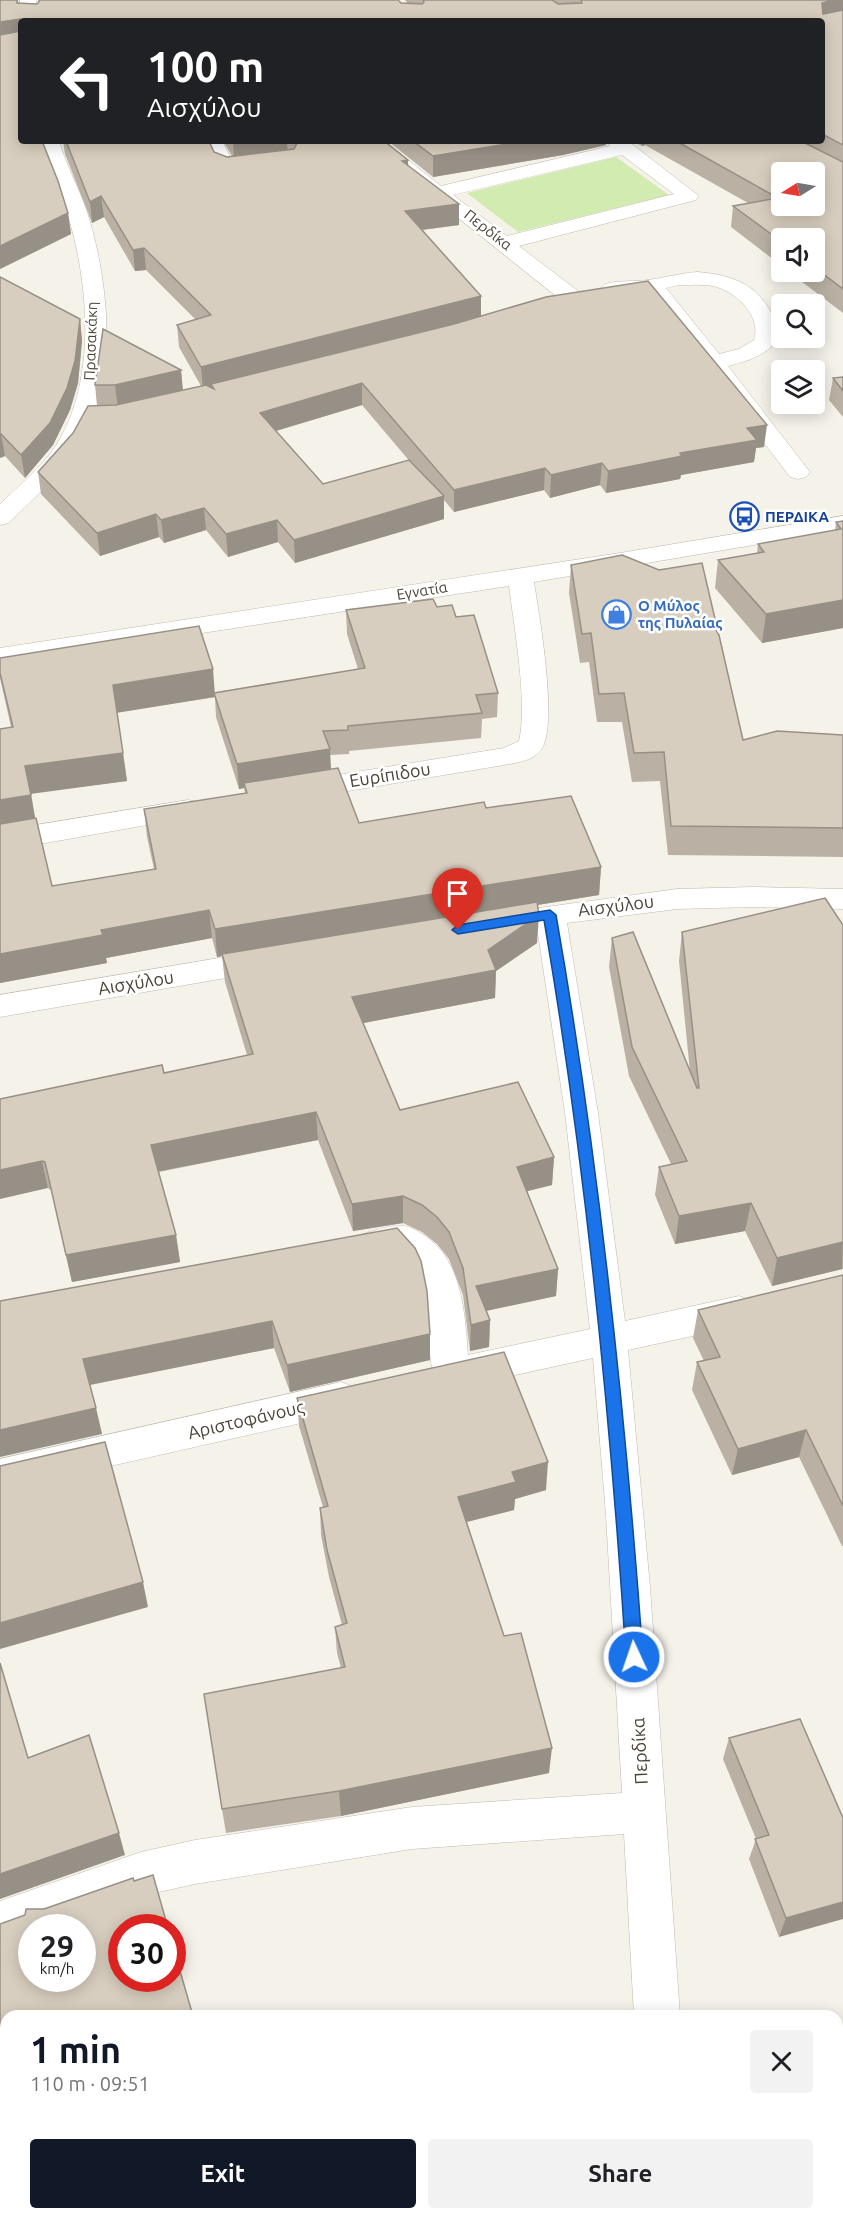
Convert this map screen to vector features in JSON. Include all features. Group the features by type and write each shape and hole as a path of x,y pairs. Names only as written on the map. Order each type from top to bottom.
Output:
{"street":[{"path":"28,0 30,18"},
{"path":"214,144 225,167 229,170 266,166"},
{"name":"Περδίκα","path":"376,144 505,243 564,302 622,286 648,287"},
{"path":"439,192 620,144 689,196 505,243"},
{"name":"Πρασακάκη","path":"0,518 65,449 82,419 92,372 93,314 89,263 76,208 57,145"},
{"path":"648,287 671,281 706,279 735,286 753,300 767,328 763,343 755,350 715,362"},
{"path":"648,287 660,293 668,302 798,472"},
{"path":"82,419 105,420"},
{"name":"Εγνατία","path":"0,656 521,576 843,523"},
{"name":"Ευρίπιδου","path":"279,794 494,758 519,752 531,746 534,740 535,714 521,576"},
{"path":"0,841 209,806"},
{"name":"Αισχύλου","path":"503,922 677,899 843,898"},
{"name":"Περδίκα","path":"550,915 563,994 609,1338 629,1568 657,2010"},
{"name":"Αισχύλου","path":"0,1006 292,957"},
{"path":"344,1250 402,1239 421,1251 430,1263 444,1304 434,1377 774,1302"},
{"name":"Αριστοφάνους","path":"0,1475 371,1391"},
{"path":"0,1923 141,1874 195,1862 412,1828 643,1812"}],"green space":[{"path":"616,157 669,195 518,232 467,193"}],"building":[{"path":"0,0 17,0 17,3 37,4 39,0 398,0 401,3 422,4 423,0 552,0 558,4 582,3 581,0 833,0 822,3 823,14 843,10 843,145 825,136 825,18 18,18 0,22"},
{"path":"18,32 18,144 43,144 68,213 0,246 0,35"},
{"path":"67,144 210,144 214,152 227,157 294,149 296,144 388,144 408,160 402,161 459,204 405,211 481,296 201,367 177,325 211,315 144,248 133,250 101,196 90,202"},
{"path":"417,144 507,144 433,156"},
{"path":"681,144 807,144 843,162 843,289 825,275 825,228 771,228 771,234 733,206 771,199 771,216 825,216 825,162 771,162 771,194"},
{"path":"0,277 80,319 75,361 67,388 50,423 21,455 0,434"},
{"path":"648,281 767,425 747,428 757,440 680,453 682,456 608,471 602,463 551,475 545,468 454,490 362,383 260,413 323,484 409,460 444,496 294,540 277,520 226,534 204,508 161,520 156,514 97,533 38,472 73,433 88,406 116,405 206,385 214,389 211,384 454,324 546,297"},
{"path":"103,329 181,370 115,385 95,385"},
{"path":"843,377 843,391 833,378"},
{"path":"843,521 843,600 766,614 718,560 764,552 758,544 841,529 836,522"},
{"path":"622,555 659,570 702,563 716,623 712,623 719,635 743,740 777,731 843,735 843,828 671,826 664,752 634,753 624,693 599,694 591,633 582,634 571,565"},
{"path":"433,599 437,607 452,605 456,617 474,615 498,693 476,695 482,713 348,726 348,730 323,731 330,749 237,764 214,693 365,668 346,610"},
{"path":"199,626 213,669 113,685 123,753 25,766 31,795 0,800 0,729 13,727 0,673 0,658"},
{"path":"338,768 359,823 484,802 486,808 571,796 601,867 215,929 209,910 101,930 103,935 0,954 0,824 36,818 52,886 156,869 144,809 247,793 244,783"},
{"path":"825,898 843,925 843,1242 777,1258 751,1203 679,1216 659,1167 687,1161 632,1047 612,938 633,932 697,1088 699,1088 682,932"},
{"path":"537,902 539,915 488,950 496,970 352,997 400,1110 518,1082 554,1157 517,1167 558,1269 476,1286 490,1320 471,1325 463,1268 449,1232 437,1217 422,1205 403,1196 352,1204 316,1112 151,1145 176,1235 66,1255 45,1162 0,1170 0,1099 162,1065 164,1073 253,1054 222,954"},
{"path":"397,1228 415,1248 421,1261 427,1291 430,1334 287,1365 272,1321 83,1359 96,1408 0,1430 0,1301"},
{"path":"843,1275 843,1506 806,1430 738,1449 697,1362 720,1357 698,1310"},
{"path":"504,1352 548,1462 512,1472 516,1482 458,1497 504,1636 521,1633 552,1748 339,1791 222,1809 204,1694 345,1667 335,1627 347,1623 327,1550 320,1508 328,1506 297,1398"},
{"path":"105,1442 143,1582 0,1623 0,1466"},
{"path":"0,1663 28,1758 89,1735 119,1833 0,1874"},
{"path":"800,1719 843,1818 843,1902 786,1918 755,1839 769,1835 729,1738"},
{"path":"153,1875 164,1914 108,1914 108,1992 186,1992 191,2010 0,2010 0,1924 18,1918 18,1992 96,1992 96,1914 25,1914 26,1909 44,1909 133,1878 134,1881"}],"place":[{"name":"ΠΕΡΔΙΚΑ","path":"744,517"},
{"name":"Ο Μύλος της Πυλαίας","path":"617,615"}],"route":[{"path":"458,930 550,915 609,1338 620,1445 634,1657"}]}
